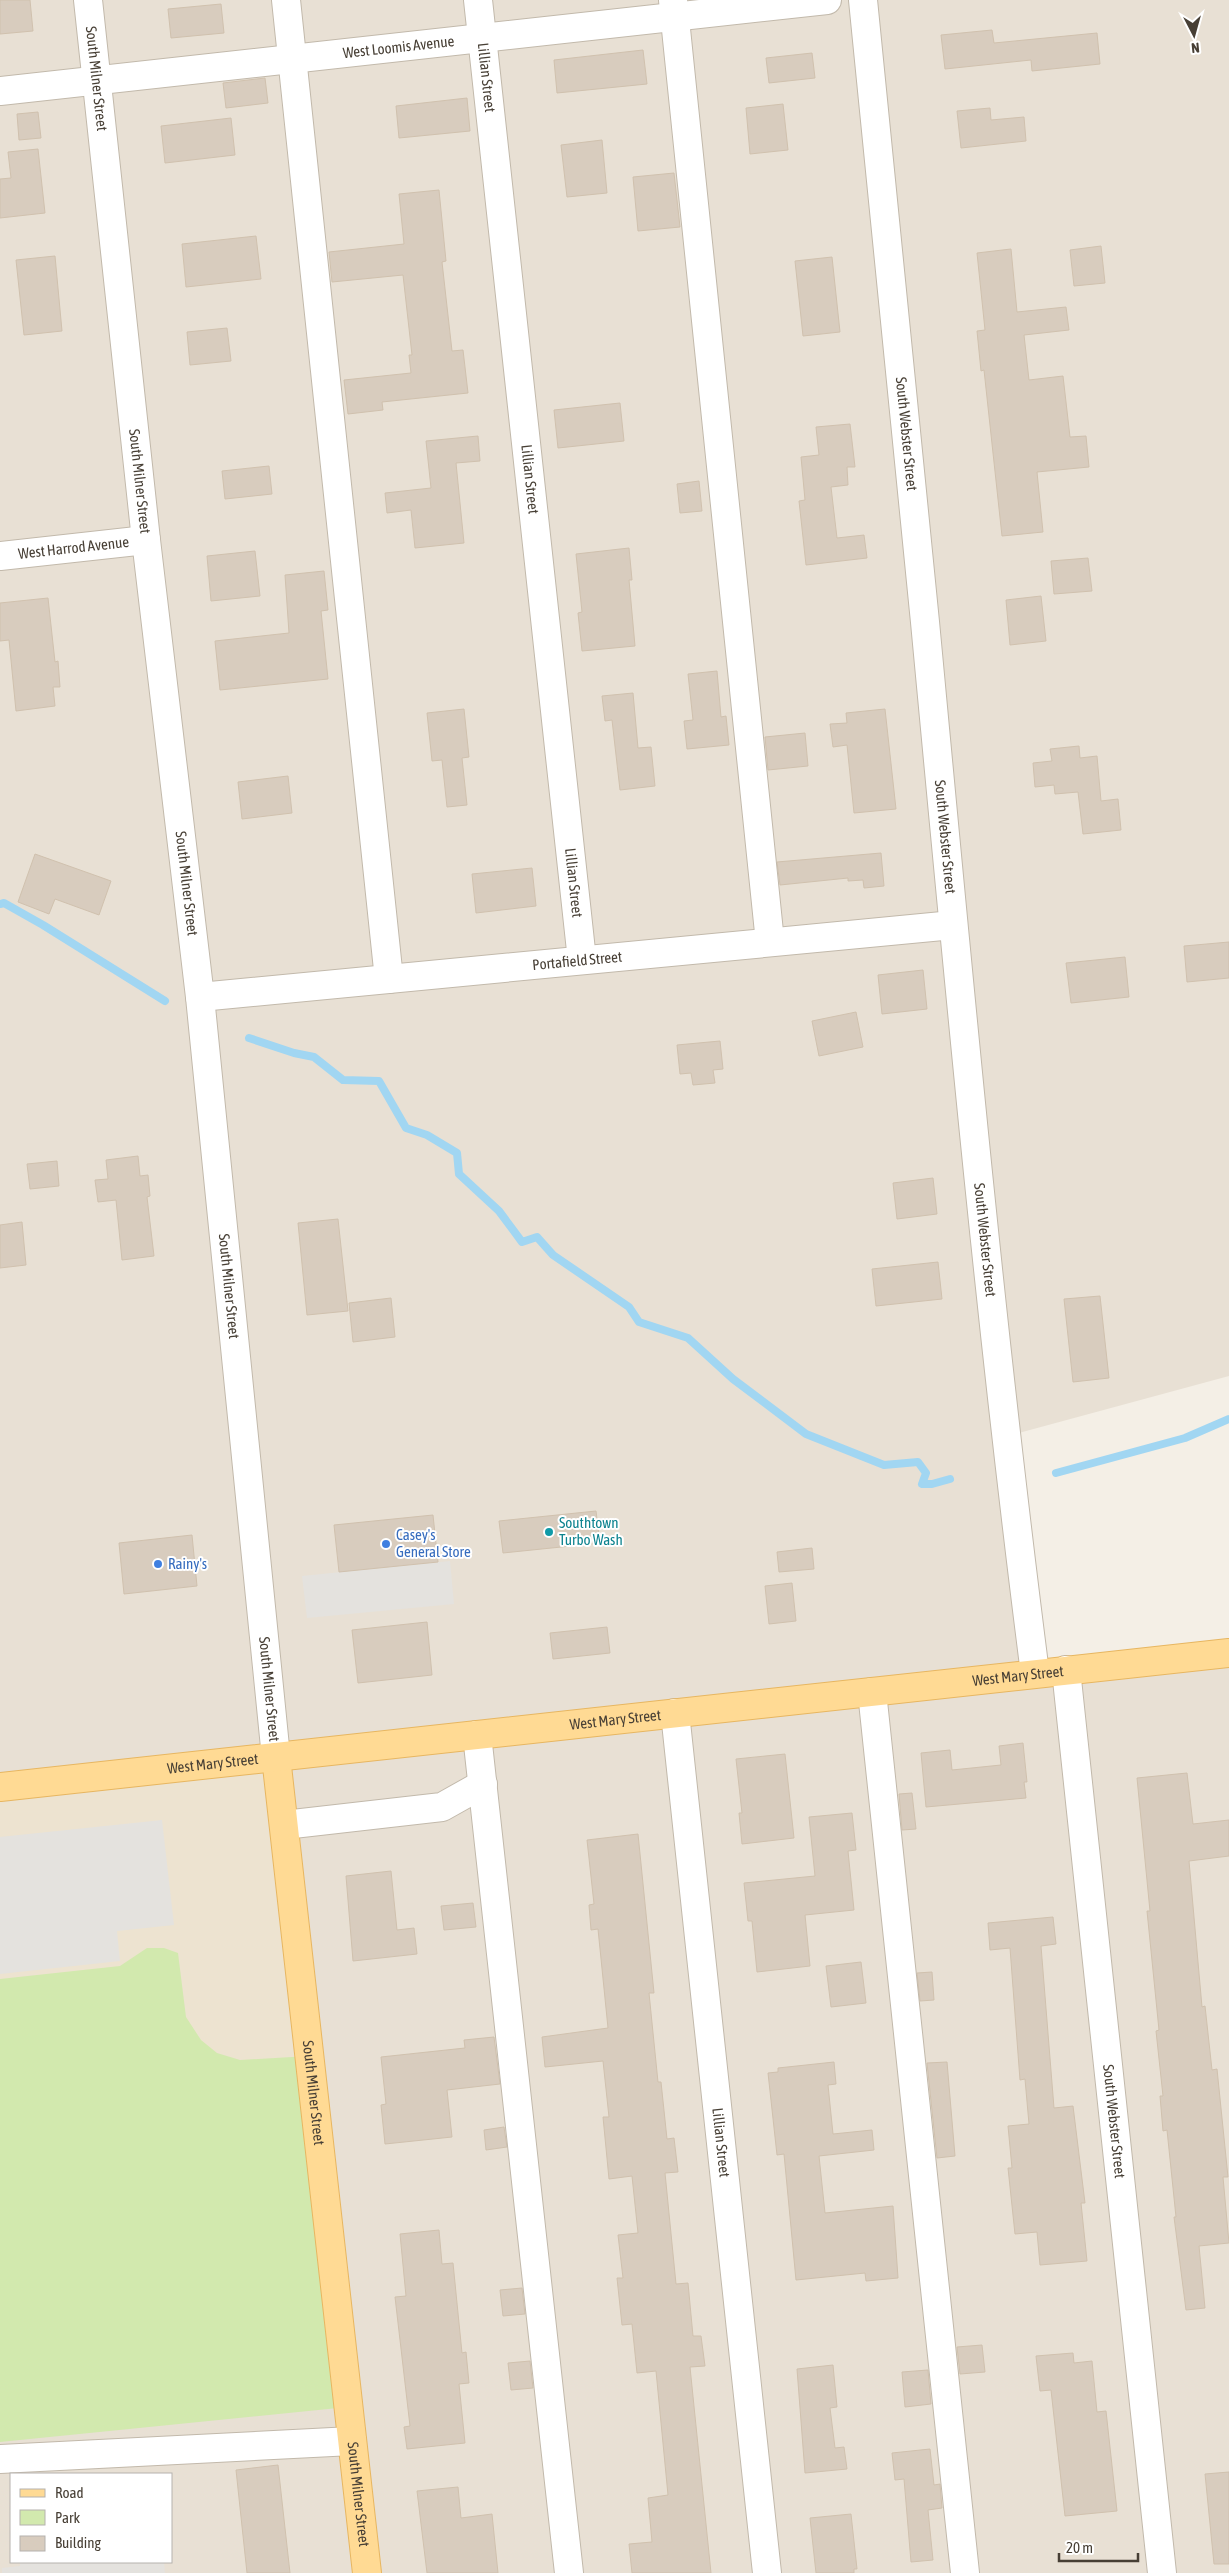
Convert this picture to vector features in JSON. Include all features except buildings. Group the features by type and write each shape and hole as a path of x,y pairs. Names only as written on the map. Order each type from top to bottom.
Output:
{"main road":[{"name":"West Mary Street","path":"0,1787 1229,1652"},
{"name":"South Milner Street","path":"276,1757 366,2573"}],"street":[{"name":"South Milner Street","path":"88,0 146,540 200,997 276,1757"},
{"path":"286,0 389,979"},
{"name":"Lillian Street","path":"478,0 582,960"},
{"name":"West Loomis Avenue","path":"0,91 482,38 674,8 827,0"},
{"name":"South Webster Street","path":"863,0 953,925 1016,1533 1035,1673"},
{"path":"674,8 770,942"},
{"name":"West Harrod Avenue","path":"0,556 146,540"},
{"name":"Portafield Street","path":"200,997 953,925"},
{"name":"South Webster Street","path":"1066,1670 1162,2573"},
{"path":"872,1692 965,2573"},
{"name":"Lillian Street","path":"675,1713 767,2573"},
{"path":"477,1735 569,2573"},
{"path":"284,1825 442,1807 483,1784"},
{"path":"0,2459 352,2441"}],"shaded area":[{"path":"0,0 1229,0 1229,1376 1008,1436 1035,1673 1229,1653 1229,2573 0,2573"},
{"path":"450,1561 454,1604 307,1618 302,1576"},
{"path":"276,1757 309,2056 0,2442 0,1787"},
{"path":"162,1820 174,1925 117,1931 120,1961 0,1974 0,1837"},
{"path":"20,2563 164,2563 165,2573 2,2573 2,2568 20,2566"}],"green space":[{"path":"147,1948 164,1948 178,1953 186,2017 201,2040 217,2053 240,2060 309,2056 348,2407 0,2442 0,1979 120,1966"}],"waterway":[{"path":"0,904 4,903 43,925 165,1001"},
{"path":"249,1038 294,1053 314,1057 343,1080 379,1081 406,1128 427,1135 457,1153 459,1174 499,1211 522,1242 537,1237 553,1255 629,1307 639,1322 688,1338 733,1379 806,1434 884,1465 918,1462 926,1473 922,1484 932,1484 950,1479"},
{"path":"1056,1473 1185,1438 1229,1419"}],"place":[{"name":"Southtown Turbo Wash","path":"549,1532"},
{"name":"Casey's General Store","path":"386,1544"},
{"name":"Rainy's","path":"158,1564"}]}
